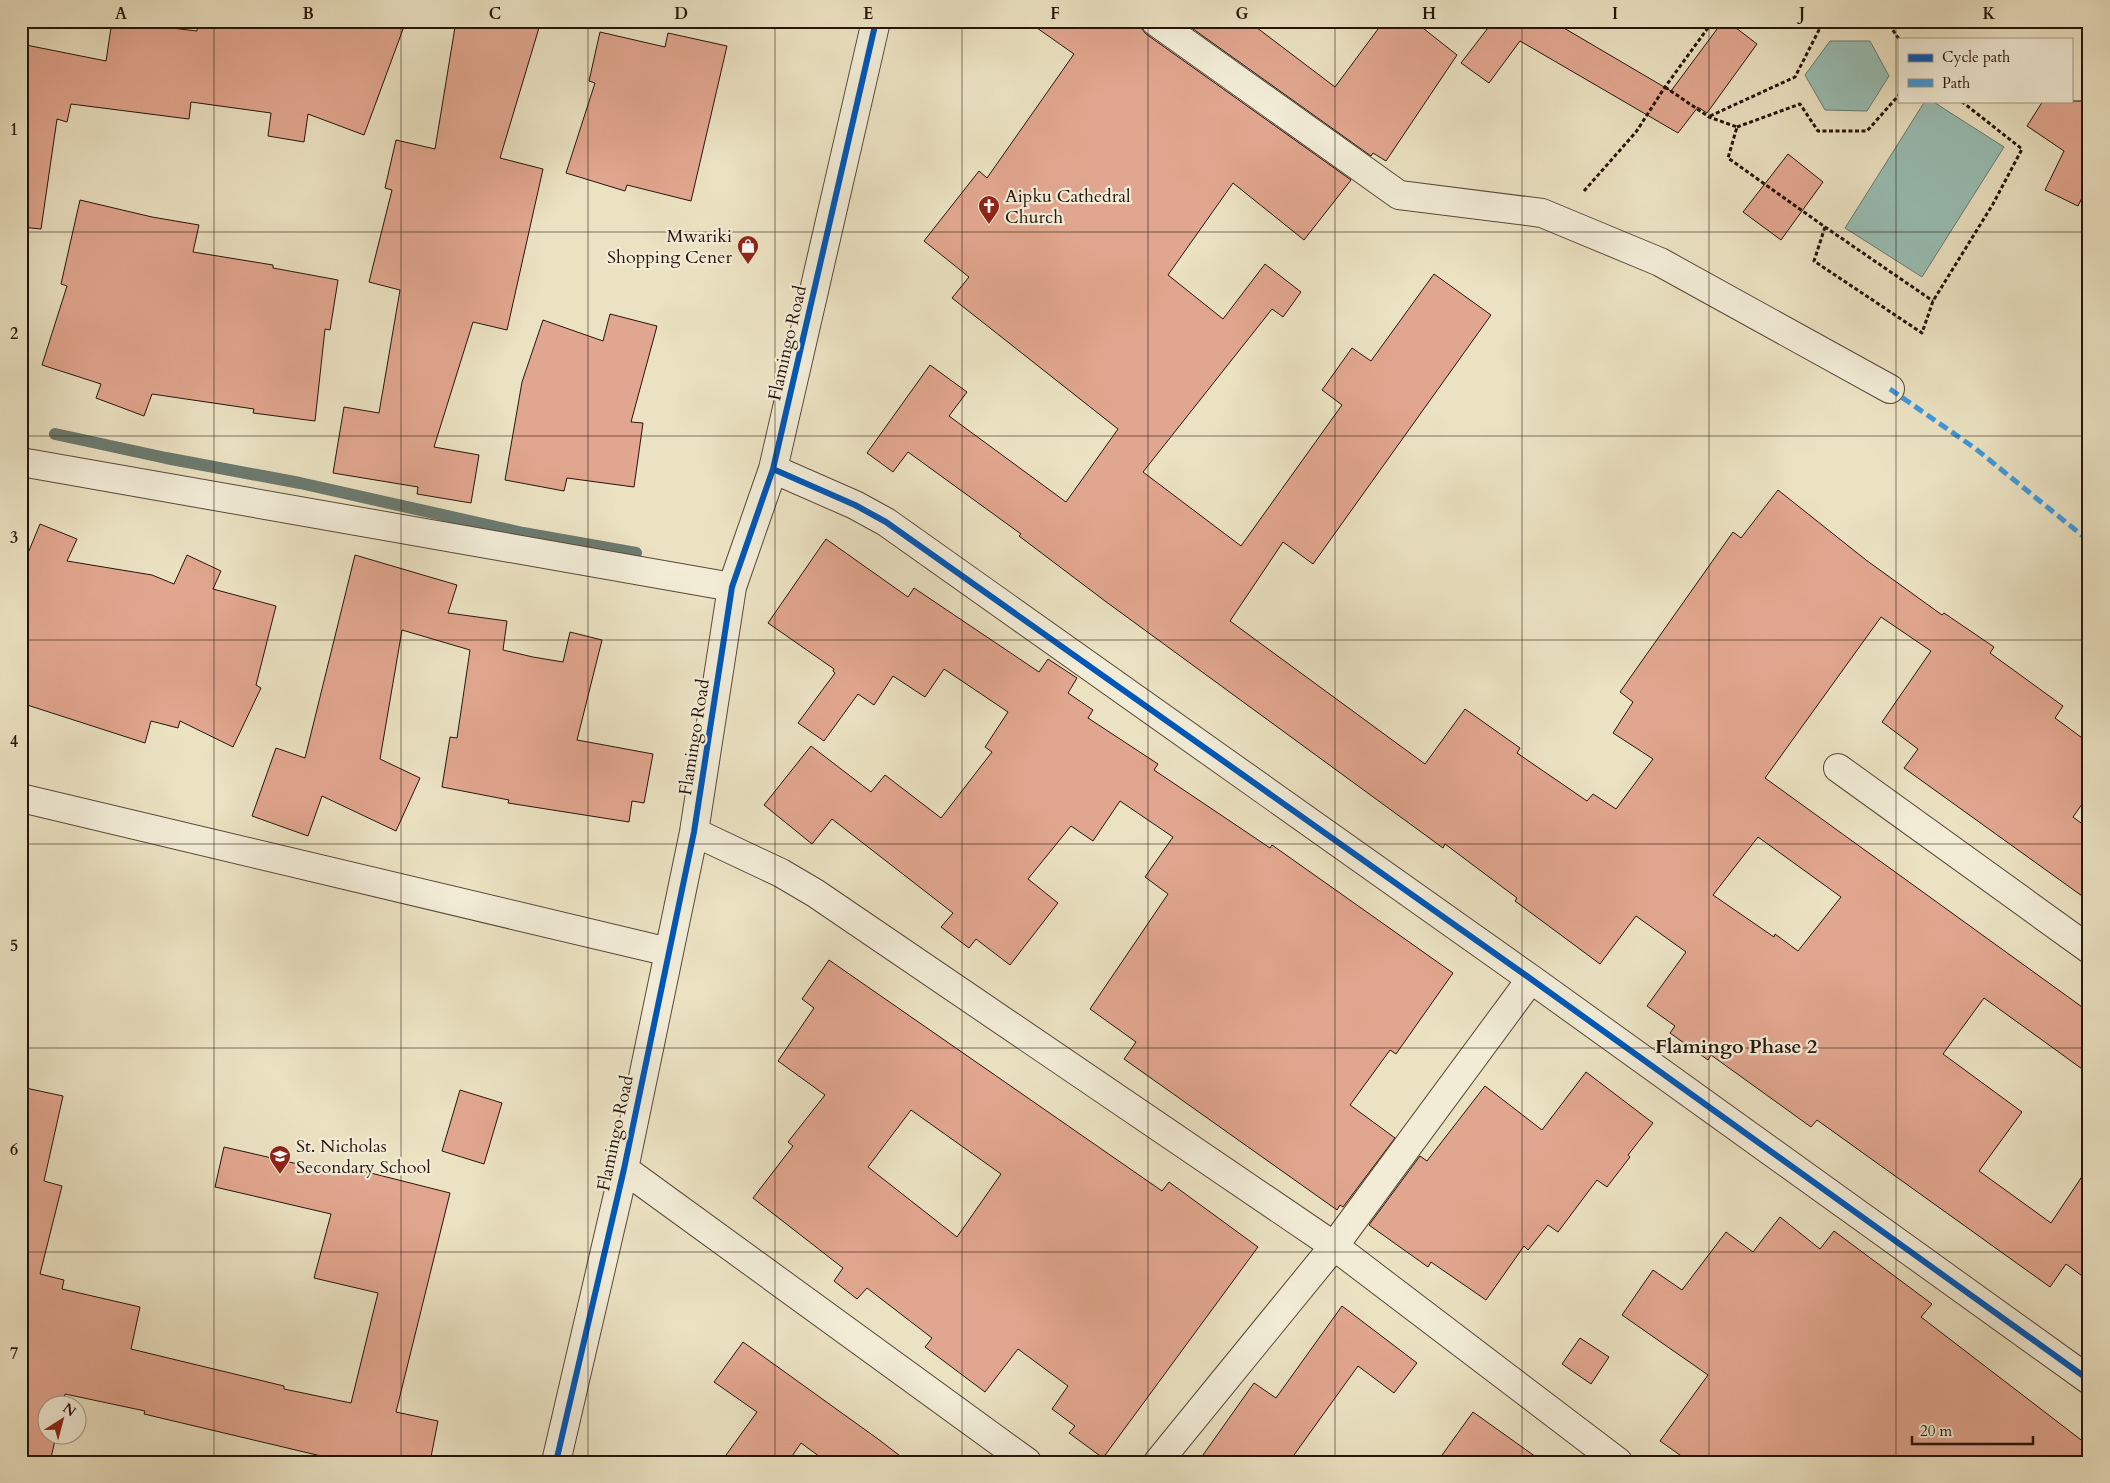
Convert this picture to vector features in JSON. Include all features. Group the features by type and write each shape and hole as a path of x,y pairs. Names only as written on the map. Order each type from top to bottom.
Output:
{"street":[{"name":"Flamingo Road","path":"557,1461 624,1169 694,832 732,587 773,469 876,21"},
{"path":"1155,21 1399,195 1542,213 1660,262 1890,389"},
{"path":"21,462 732,587"},
{"path":"773,469 855,505 886,522 1531,979 2089,1380"},
{"path":"1838,768 2089,949"},
{"path":"21,798 669,952"},
{"path":"694,832 781,872 815,893 1334,1246 1618,1462"},
{"path":"1158,1462 1334,1246 1531,979"},
{"path":"624,1169 1027,1462"}],"path":[{"path":"1542,213 1578,198 1636,132 1714,21"},
{"path":"1709,117 1795,77 1822,24 1829,21"},
{"path":"1887,22 1898,38"},
{"path":"1666,87 1709,117 1737,127 1800,104 1818,131 1867,131 1898,96"},
{"path":"1825,227 1814,261 1922,333 1934,301 1993,204 2022,149 1962,102"},
{"path":"1737,127 1728,158 1934,301"}],"water":[{"path":"1830,41 1870,41 1889,76 1867,111 1825,110 1805,75"},
{"path":"1924,102 1934,102 2004,147 1922,277 1845,228"}],"building":[{"path":"112,21 197,31 198,21 406,21 364,135 308,114 304,142 268,136 271,113 191,102 189,119 71,104 67,122 57,119 41,229 21,227 21,44 106,61"},
{"path":"456,21 541,21 500,158 543,169 507,330 473,322 434,447 479,455 471,503 417,494 418,487 333,473 344,407 379,413 400,290 369,282 392,190 385,188 396,140 435,149"},
{"path":"1027,21 1140,21 1141,28 1146,34 1351,180 1304,240 1233,183 1168,275 1223,319 1265,264 1301,292 1283,317 1272,309 1143,472 1241,546 1342,405 1322,390 1352,348 1371,361 1434,274 1491,315 1313,564 1283,542 1230,621 1425,764 1465,709 1520,748 1517,753 1587,801 1593,794 1616,809 1653,759 1613,733 1633,702 1620,692 1733,532 1741,538 1778,490 1866,560 1942,615 1944,613 1994,647 1990,653 2063,706 2055,718 2089,743 2089,794 2073,817 2089,829 2089,901 1904,768 1918,749 1882,722 1931,651 1881,617 1765,778 2089,1012 2089,1074 1984,998 1943,1054 2022,1112 1979,1171 2051,1223 2089,1166 2089,1281 2066,1264 2050,1287 1817,1120 1811,1127 1711,1055 1708,1060 1670,1033 1675,1026 1647,1006 1686,952 1636,916 1600,964 1515,901 1517,898 1445,844 1443,848 1105,601 1019,536 1021,534 908,452 893,472 867,453 930,365 967,392 949,416 1066,502 1118,429 952,298 969,277 924,241 979,171 987,178 1074,54","holes":["1758,837 1841,897 1798,951 1775,934 1774,937 1713,895"]},
{"path":"1182,21 1248,21 1335,87 1384,21 1414,21 1457,55 1386,161 1373,153 1371,156"},
{"path":"1487,21 1552,21 1671,91 1723,21 1727,21 1757,44 1707,113 1698,107 1678,133 1520,41 1489,83 1461,63 1491,24"},
{"path":"600,32 665,47 668,33 727,46 691,201 627,185 625,191 566,173 595,83 589,81"},
{"path":"2089,99 2089,184 2078,206 2045,190 2064,151 2027,126 2042,102 2088,101"},
{"path":"1788,154 1823,182 1781,240 1743,212"},
{"path":"80,200 152,217 199,225 193,252 273,265 273,268 338,280 330,330 325,329 315,421 253,413 254,409 152,394 144,416 96,398 101,384 42,365 67,286 61,284"},
{"path":"610,314 657,326 631,422 643,423 634,487 567,478 564,491 505,480 522,382 543,320 603,341"},
{"path":"40,524 77,539 67,561 152,575 174,584 187,555 221,571 213,589 276,606 256,685 261,688 233,747 180,721 178,728 151,721 145,743 21,703 21,570"},
{"path":"826,539 908,597 914,588 1039,672 1048,659 1077,678 1068,693 1093,710 1088,718 1158,764 1154,770 1270,848 1272,845 1453,973 1396,1054 1390,1050 1350,1105 1395,1138 1343,1207 1340,1205 1337,1210 1124,1059 1136,1042 1090,1009 1168,894 1145,877 1173,837 1120,801 1093,841 1071,826 1028,879 1058,903 1010,965 976,939 969,948 941,927 953,913 832,819 812,844 764,805 811,746 871,792 885,775 941,818 992,752 985,747 1008,712 944,669 925,697 893,676 874,705 858,694 824,741 798,723 835,673 834,669 768,623"},
{"path":"355,555 457,585 448,613 507,621 503,650 563,662 570,632 602,640 577,740 653,754 644,803 632,801 629,822 508,803 509,800 442,787 450,737 457,738 470,650 402,630 380,759 420,778 396,831 322,796 308,836 252,816 276,748 305,758"},
{"path":"829,960 1162,1191 1169,1182 1258,1247 1103,1458 1069,1433 1075,1426 1052,1409 1068,1386 1018,1349 985,1392 925,1347 932,1338 867,1288 857,1299 834,1281 843,1268 753,1198 793,1146 788,1142 825,1095 778,1061 814,1008 802,999","holes":["911,1110 1001,1174 957,1237 868,1167"]},
{"path":"1586,1072 1653,1123 1628,1155 1630,1157 1607,1187 1597,1180 1558,1232 1548,1225 1528,1250 1524,1246 1486,1300 1431,1262 1428,1267 1369,1225 1420,1156 1427,1161 1485,1086 1542,1130"},
{"path":"21,1087 63,1096 44,1181 62,1186 40,1274 64,1280 62,1289 140,1307 131,1349 284,1386 284,1389 351,1403 378,1293 314,1278 331,1214 215,1187 224,1147 337,1173 339,1165 450,1193 396,1412 438,1421 430,1462 320,1462 321,1456 144,1414 145,1411 88,1399 88,1396 65,1394 65,1396 38,1396 38,1446 54,1446 50,1462 21,1462"},
{"path":"460,1090 502,1103 484,1164 442,1151"},
{"path":"1780,1217 1820,1249 1834,1231 1932,1304 1921,1317 2089,1446 2089,1462 1690,1462 1660,1441 1708,1375 1622,1315 1653,1270 1682,1290 1726,1232 1753,1252"},
{"path":"1342,1306 1417,1363 1394,1393 1358,1366 1289,1462 1198,1462 1254,1383 1276,1398"},
{"path":"1580,1338 1609,1357 1591,1384 1562,1364"},
{"path":"743,1342 908,1462 827,1462 801,1443 788,1462 721,1462 757,1412 714,1382"},
{"path":"1473,1412 1543,1462 1437,1462"}],"waterway":[{"path":"55,434 166,458 300,483 523,533 636,553"}],"marked path":[{"path":"1890,389 1976,449 2089,541"}],"cycle path":[{"path":"556,1462 624,1169 694,832 732,587 773,469 876,21"},
{"path":"773,469 855,505 886,522 1531,979 2089,1380"}],"place":[{"name":"Aipku Cathedral Church","path":"989,225"},
{"name":"Mwariki Shopping Cener","path":"748,265"},
{"name":"St. Nicholas Secondary School","path":"280,1175"}],"district":[{"name":"Flamingo Phase 2","path":"1736,1046"}]}
